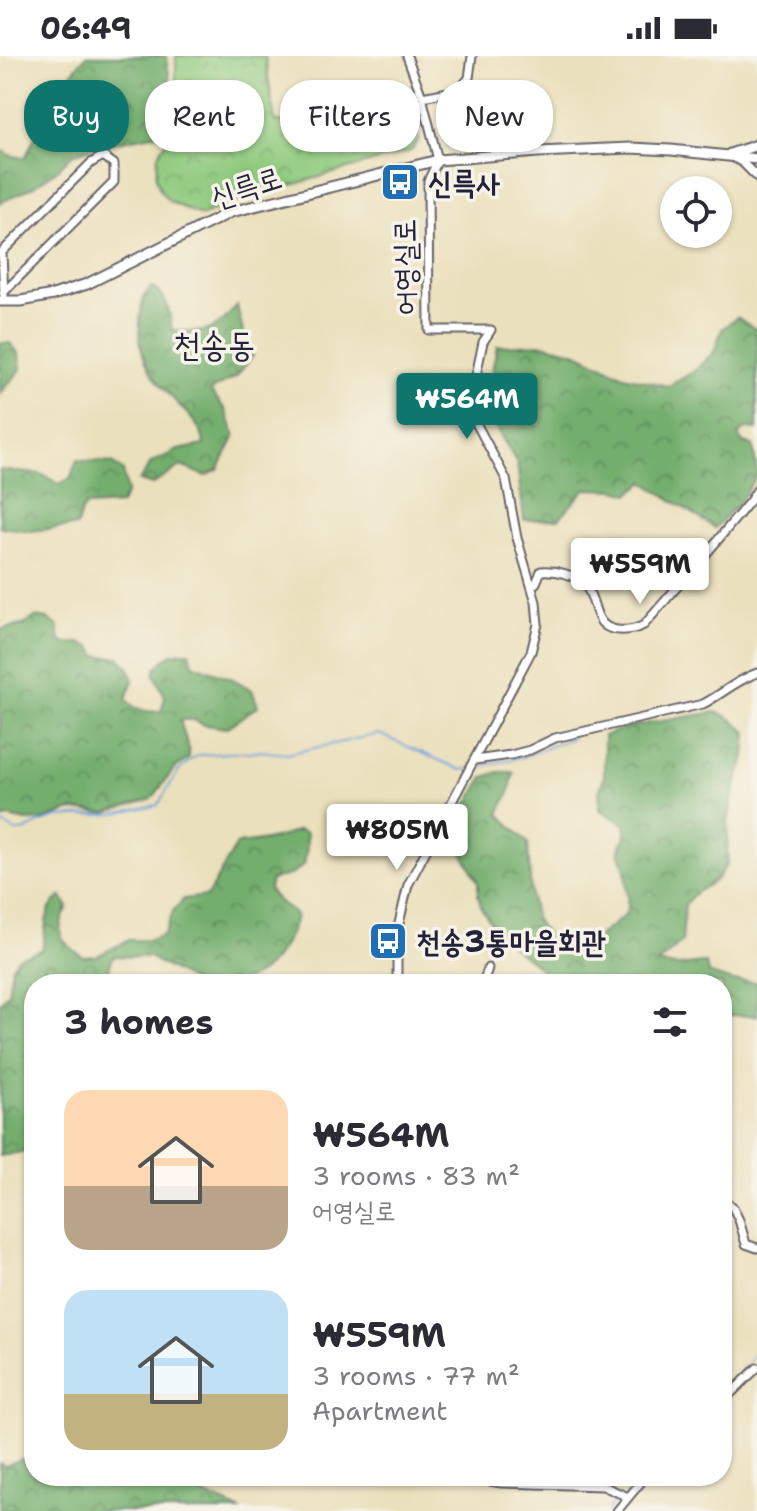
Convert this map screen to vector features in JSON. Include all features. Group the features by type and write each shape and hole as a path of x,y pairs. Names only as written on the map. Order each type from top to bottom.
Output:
{"main road":[{"path":"726,155 757,145"},
{"name":"신륵로","path":"3,298 21,301 87,284 231,212 438,160 630,148 757,159"}],"street":[{"path":"407,56 422,97 438,160"},
{"path":"422,97 459,90 469,78 472,56"},
{"path":"726,155 742,162 757,177"},
{"path":"103,156 114,164 114,182 3,298 1,254 91,163 103,156"},
{"name":"어영실로","path":"397,974 397,932 408,885 531,652 538,624 536,602 517,538 506,479 476,423 473,390 483,342 491,330 429,330 428,181 438,160"},
{"path":"532,586 541,571 563,573 586,587 600,622 610,629 637,629 664,603 757,490"},
{"path":"474,761 511,755 555,738 703,704 741,679 757,673"},
{"path":"486,974 488,968"},
{"path":"732,1206 746,1244 757,1248"},
{"path":"732,1392 757,1368"},
{"path":"603,1486 628,1497"},
{"path":"617,1511 637,1486"}],"green space":[{"path":"86,56 165,56 170,80 145,80 145,137 129,140 129,80 67,80"},
{"path":"176,56 265,56 275,122 280,122 280,152 407,152 239,200 201,216 169,201 160,190 156,177 158,155 160,152 264,152 264,80 176,80"},
{"path":"0,149 9,155 25,158 28,152 80,152 33,187 0,203"},
{"path":"151,287 165,300 172,330 209,330 222,322 237,305 245,341 253,356 236,377 210,391 225,409 235,436 218,470 206,476 181,466 152,485 139,481 151,463 178,450 204,445 198,427 161,385 144,357 140,317 144,299"},
{"path":"737,317 757,330 757,430 745,429 738,435 743,443 753,445 757,475 739,503 715,528 644,482 629,494 616,490 585,489 559,519 524,520 517,463 490,418 489,386 497,346 542,344 575,352 624,376 668,386 693,372 714,352 722,329"},
{"path":"0,343 10,343 19,353 21,369 0,396"},
{"path":"77,460 112,463 123,471 127,492 121,504 86,506 77,526 31,531 0,527 0,470 41,474 59,484 70,479"},
{"path":"35,617 48,619 59,627 59,639 64,643 92,647 97,656 119,657 130,670 133,681 126,699 137,708 161,711 165,697 154,673 169,656 184,652 190,652 193,664 233,679 252,690 258,706 226,728 180,720 189,758 174,769 152,799 105,813 71,810 43,820 7,817 0,820 0,630 26,624"},
{"path":"715,712 747,732 745,757 728,822 727,864 717,879 693,895 685,905 682,942 658,963 678,966 706,963 711,974 547,974 500,936 482,909 478,882 451,831 484,777 499,772 514,772 499,814 528,843 531,896 536,921 567,952 585,953 601,934 624,916 628,908 625,870 619,851 626,825 600,810 599,793 604,776 604,736 626,727"},
{"path":"299,830 307,833 304,865 292,874 271,880 269,889 296,916 286,941 275,958 258,974 179,974 149,957 114,956 110,974 24,974 24,1151 0,1156 0,1002 8,993 12,966 19,957 42,950 46,920 55,901 61,896 68,907 60,930 64,941 83,957 97,956 129,940 150,940 164,935 173,911 184,899 207,896 237,844 284,836"},
{"path":"732,981 757,982 757,1016 732,1015"},
{"path":"24,1458 24,1486 201,1486 201,1493 242,1511 0,1511 0,1463 5,1466"}],"waterway":[{"path":"708,705 730,691"},
{"path":"0,826 23,831 58,817 114,814 158,805 178,772 199,755 259,751 287,754 379,734 461,770 467,769"},
{"path":"473,768 526,756 574,737"},
{"path":"732,1382 757,1350"},
{"path":"607,1511 619,1496"}],"place":[{"name":"신륵사","path":"400,182"},
{"name":"천송3통마을회관","path":"388,941"}],"district":[{"name":"천송동","path":"214,344"}]}
